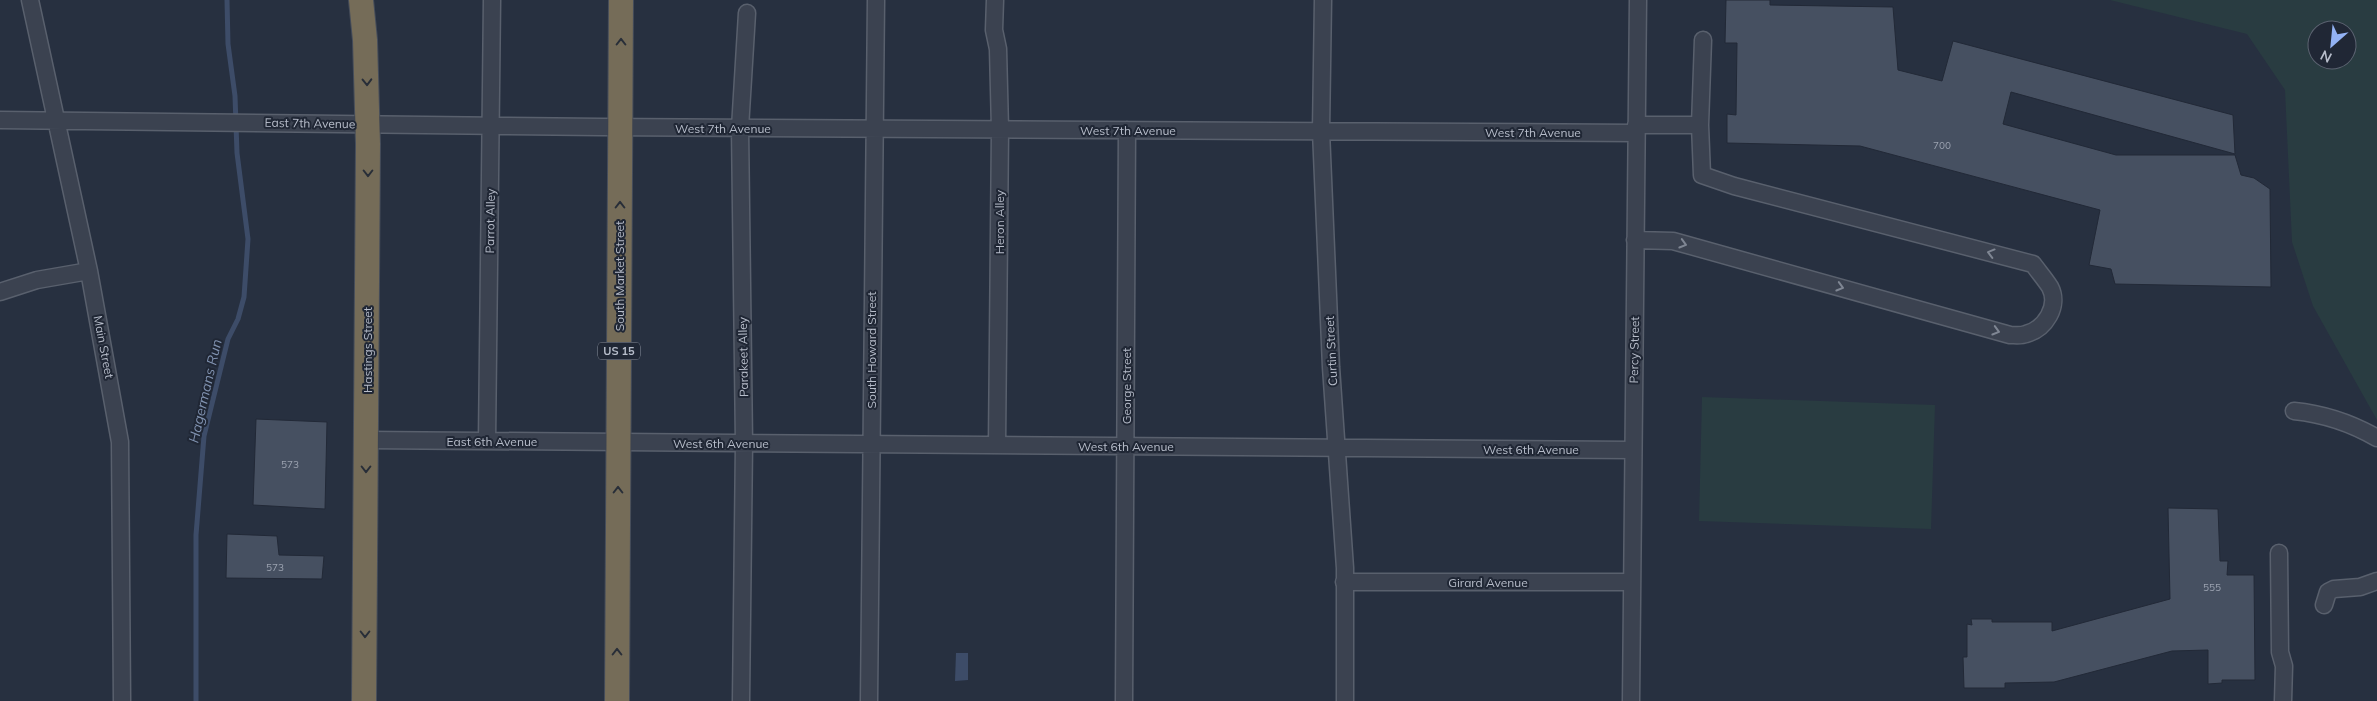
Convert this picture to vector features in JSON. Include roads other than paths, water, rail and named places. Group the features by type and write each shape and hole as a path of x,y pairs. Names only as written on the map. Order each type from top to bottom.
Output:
{"highway":[{"name":"Hastings Street","path":"361,0 365,40 368,124 364,701"},
{"name":"South Market Street","path":"617,701 621,0"}],"street":[{"name":"Main Street","path":"30,0 89,271 109,374 121,452 122,701"},
{"name":"Parrot Alley","path":"487,441 492,0"},
{"name":"South Howard Street","path":"869,701 873,129 876,0"},
{"name":"Heron Alley","path":"995,0 994,30 998,49 1000,129 998,445"},
{"name":"Curtin Street","path":"1322,0 1321,131 1331,367 1338,448 1344,582 1345,701"},
{"name":"Percy Street","path":"1631,701 1638,0"},
{"name":"Parakeet Alley","path":"741,701 744,444 740,128 747,13"},
{"path":"1635,240 1673,241 2010,335 2024,335 2035,330 2049,315 2053,305 2050,287 2033,264 1734,186 1702,175 1700,125 1702,40"},
{"name":"East 7th Avenue","path":"0,120 620,127"},
{"name":"West 7th Avenue","path":"620,127 1321,131 1636,129 1700,125"},
{"name":"George Street","path":"1124,701 1127,130"},
{"path":"0,292 37,280 89,271"},
{"path":"2294,411 2316,413 2342,421 2377,438"},
{"name":"East 6th Avenue","path":"366,440 618,442"},
{"name":"West 6th Avenue","path":"618,442 1633,450"},
{"path":"2280,553 2280,652 2284,666 2283,701"},
{"path":"2324,605 2328,592 2334,589 2360,586 2377,580"},
{"name":"Girard Avenue","path":"1344,582 1632,582"}],"water":[{"path":"956,653 968,653 968,680 955,681"}],"waterway":[{"name":"Hagermans Run","path":"196,701 196,535 204,436 228,339 238,319 244,297 248,239 237,153 235,96 228,44 227,0"}]}
